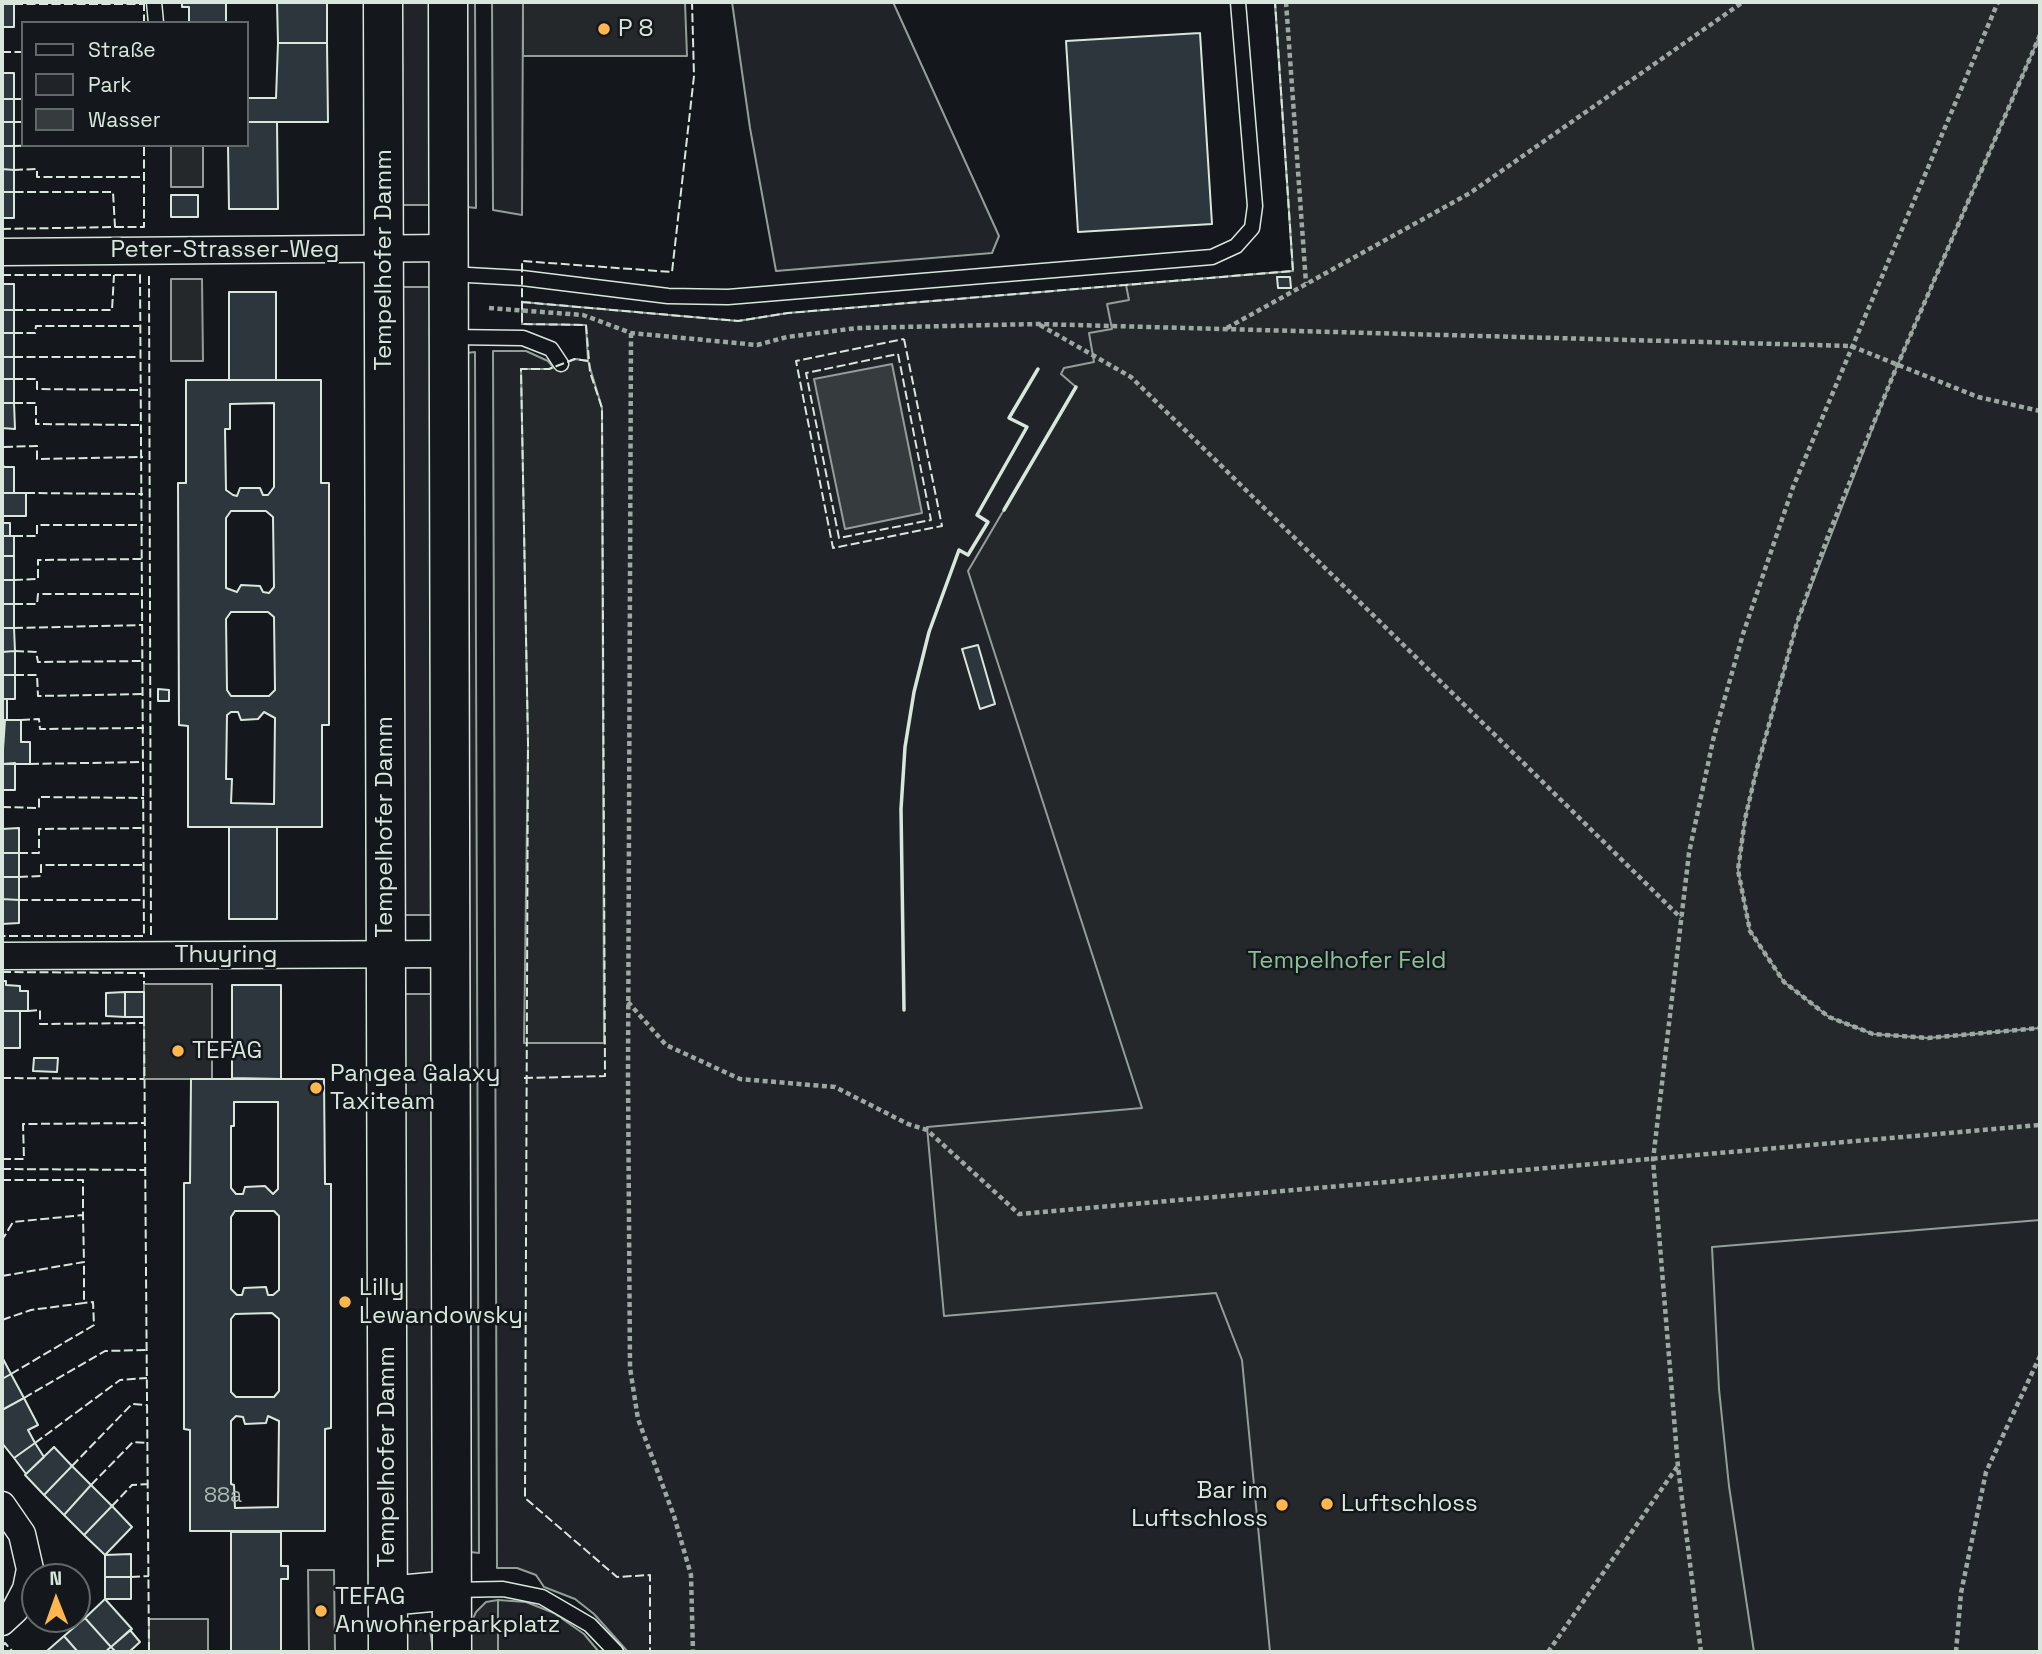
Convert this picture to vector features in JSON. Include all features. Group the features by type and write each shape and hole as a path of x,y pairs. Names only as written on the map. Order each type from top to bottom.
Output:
{"main road":[{"name":"Tempelhofer Damm","path":"383,2 388,1652"},
{"path":"448,2 452,1652"},
{"path":"388,1597 452,1590"}],"street":[{"name":"Peter-Strasser-Weg","path":"2,252 384,249 448,261"},
{"name":"Thuyring","path":"2,956 450,954"},
{"path":"2,1505 22,1534 30,1569 26,1589 15,1610 2,1622"}],"lane":[{"path":"154,2 156,21"},
{"path":"448,261 522,278 668,296 728,297 1212,257 1236,246 1252,228 1255,206 1238,2"},
{"path":"448,337 523,338 551,349 561,364"},
{"path":"452,1590 503,1589 542,1597 590,1625 616,1652"}],"path":[{"path":"1286,2 1306,283"},
{"path":"1224,330 1470,193 1743,2"},
{"path":"1701,1652 1678,1466 1653,1160 1689,853 1714,736 1743,634 1793,487 1998,2"},
{"path":"2040,35 1898,365 1828,536 1797,623 1757,768 1745,819 1738,870 1750,931 1784,982 1829,1017 1873,1034 1928,1038 2040,1028"},
{"path":"489,309 583,315 631,333 757,345 787,337 857,328 1038,324 1851,346 1978,397 2040,411"},
{"path":"1038,324 1130,377 1682,918"},
{"path":"631,333 628,1002 632,1396 685,1550 691,1575 693,1652"},
{"path":"628,1002 666,1045 740,1079 835,1087 908,1124 927,1130 1019,1214 2040,1125"},
{"path":"1956,1652 1961,1593 1986,1472 2040,1356"},
{"path":"1548,1652 1678,1466"}],"green space":[{"path":"401,2 429,2 430,205 402,205"},
{"path":"466,2 475,2 476,208 467,207"},
{"path":"492,2 523,2 522,215 493,210"},
{"path":"732,2 893,2 999,236 992,253 776,271 750,128"},
{"name":"Tempelhofer Feld","path":"1275,2 2040,2 2040,1652 628,1652 594,1614 575,1599 544,1587 536,1575 517,1568 497,1568 493,351 526,351 548,361 553,367 575,359 588,361 586,325 522,324 522,302 738,321 788,313 1293,271"},
{"path":"402,287 430,287 432,915 404,915"},
{"path":"475,352 479,1553 470,1552 466,353"},
{"path":"404,994 432,994 434,1579 406,1578"},
{"path":"498,1600 526,1602 554,1613 584,1634 599,1652 498,1652"},
{"path":"430,1629 433,1652 406,1652 407,1631"}],"shaded area":[{"name":"P 8","path":"523,2 685,2 687,56 523,56"},
{"path":"1275,2 2040,2 2040,35 1892,378 1797,623 1757,768 1745,819 1738,870 1750,931 1784,982 1829,1017 1873,1034 1928,1038 2040,1028 2040,1220 1712,1247 1719,1389 1729,1486 1754,1652 1270,1652 1242,1360 1216,1293 944,1316 927,1127 1142,1108 968,571 1076,387 1061,374 1064,368 1094,362 1089,333 1112,329 1107,304 1129,300 1126,285 1293,271"},
{"path":"171,147 203,147 203,187 171,187"},
{"path":"171,279 202,279 203,361 171,361"},
{"path":"575,359 588,361 602,408 604,1043 524,1043 528,743 521,369 549,369"},
{"name":"TEFAG","path":"144,984 212,984 212,1079 144,1079"},
{"name":"TEFAG Anwohnerparkplatz","path":"308,1570 334,1570 335,1652 309,1652"},
{"path":"498,1600 498,1652 471,1652 471,1623 476,1612 486,1602"},
{"path":"149,1619 208,1619 208,1652 149,1652"}],"water":[{"path":"892,364 922,513 845,529 814,379"}],"building":[{"path":"182,2 226,2 226,21 189,21 189,7 182,7"},
{"path":"277,2 327,2 327,43 278,43"},
{"path":"2,4 14,4 14,27 2,27"},
{"path":"1200,33 1212,224 1078,232 1066,41"},
{"path":"278,43 327,43 328,122 248,122 248,98 276,98"},
{"path":"2,73 14,73 14,99 2,99"},
{"path":"2,99 14,99 14,122 2,122"},
{"path":"2,122 14,122 14,146 2,146"},
{"path":"248,122 277,122 278,209 229,209 228,147 248,147"},
{"path":"2,146 14,146 14,170 2,169"},
{"path":"2,169 14,170 14,192 2,192"},
{"path":"2,192 14,192 14,218 2,218"},
{"path":"171,195 198,195 198,217 171,217"},
{"path":"1277,277 1290,277 1291,288 1278,288"},
{"path":"2,284 14,284 14,310 2,310"},
{"path":"229,292 276,292 276,380 229,380"},
{"path":"2,310 14,310 14,333 2,333"},
{"path":"2,333 14,333 14,357 2,357"},
{"path":"2,357 14,357 14,379 2,379"},
{"path":"2,379 14,379 14,403 2,403"},
{"path":"186,380 321,380 321,483 329,483 329,725 322,725 322,827 188,827 188,726 179,725 178,483 186,483","holes":["274,403 274,487 268,495 263,495 260,488 240,488 237,496 226,490 225,429 230,429 230,404","231,511 266,511 273,517 274,587 269,593 263,592 260,586 241,585 237,592 226,588 226,518","231,612 268,612 274,617 275,690 269,696 231,696 227,690 226,619","238,712 241,720 258,719 264,712 275,718 274,804 231,803 232,779 226,779 227,715"]},
{"path":"2,403 14,403 15,429 2,428"},
{"path":"2,463 4,467 14,467 14,493 2,493"},
{"path":"2,493 26,493 26,516 2,516"},
{"path":"2,523 10,523 10,536 2,536"},
{"path":"2,536 14,536 14,556 2,556"},
{"path":"2,556 14,556 14,580 2,580"},
{"path":"2,580 14,580 14,604 2,604"},
{"path":"2,604 14,604 14,628 2,628"},
{"path":"2,628 14,628 15,651 2,652"},
{"path":"978,645 995,704 980,709 962,649"},
{"path":"15,651 15,675 2,675 2,652"},
{"path":"2,675 15,675 15,699 2,699"},
{"path":"158,689 169,690 169,701 158,701"},
{"path":"2,699 7,699 7,720 2,720"},
{"path":"5,720 21,720 21,742 30,742 30,764 2,764"},
{"path":"15,763 15,790 2,790 2,764"},
{"path":"229,827 277,827 277,919 229,919"},
{"path":"19,828 19,853 2,853 2,829"},
{"path":"2,853 19,853 19,877 2,877"},
{"path":"2,877 19,877 19,900 2,899"},
{"path":"2,899 19,900 19,923 2,924"},
{"path":"2,981 6,981 6,985 20,986 20,991 28,991 28,1011 2,1011"},
{"path":"232,985 281,985 281,1079 232,1078"},
{"path":"125,992 125,1017 106,1016 106,993"},
{"path":"125,992 144,992 144,1017 125,1017"},
{"path":"2,1011 20,1011 20,1048 2,1048"},
{"path":"34,1058 58,1058 57,1072 33,1071"},
{"path":"191,1079 324,1079 325,1184 331,1184 331,1428 325,1429 325,1531 190,1531 190,1430 184,1429 184,1183 190,1183","holes":["234,1102 278,1102 278,1189 273,1194 265,1186 245,1187 243,1194 236,1194 231,1188 231,1126 234,1126","235,1211 274,1211 279,1216 279,1290 273,1295 268,1295 266,1287 244,1288 242,1295 237,1295 231,1289 231,1217","272,1313 279,1319 279,1391 274,1397 236,1397 231,1392 231,1319 235,1314","236,1416 243,1417 245,1424 266,1423 268,1416 279,1421 278,1507 235,1508 234,1485 231,1484 231,1421"]},
{"path":"2,1357 11,1374 2,1379"},
{"path":"11,1374 24,1398 2,1410 2,1379"},
{"path":"24,1398 38,1425 28,1430 35,1443 14,1458 2,1443 2,1410"},
{"path":"35,1443 44,1457 26,1474 14,1458"},
{"path":"54,1447 72,1466 44,1495 25,1475"},
{"path":"72,1466 91,1485 64,1515 44,1495"},
{"path":"91,1485 112,1506 84,1535 64,1515"},
{"path":"112,1506 132,1527 105,1555 84,1535"},
{"path":"231,1532 281,1532 281,1566 288,1566 288,1579 281,1579 281,1652 231,1652"},
{"path":"131,1554 131,1577 105,1577 105,1555"},
{"path":"105,1577 131,1577 131,1599 105,1599"},
{"path":"105,1599 132,1629 111,1647 91,1625 91,1612"},
{"path":"91,1625 111,1647 105,1652 78,1652 64,1636 68,1633 91,1633"},
{"path":"130,1630 140,1642 129,1652 116,1652 111,1647"},
{"path":"64,1636 78,1652 45,1652 48,1650"}],"fence":[{"path":"144,2 144,21"},
{"path":"524,1078 605,1076 602,408 590,372 586,325 522,324 522,261 672,272 694,76 692,2"},
{"path":"522,302 738,321 788,313 1293,271 1275,2"},
{"path":"14,4 144,4"},
{"path":"2,52 21,52"},
{"path":"14,99 21,99"},
{"path":"14,122 21,122"},
{"path":"14,146 21,146"},
{"path":"115,227 144,227 144,147"},
{"path":"14,170 37,169 37,177 144,177"},
{"path":"2,229 115,227 113,192 14,192"},
{"path":"2,275 140,275 144,936 2,936"},
{"path":"14,310 112,310 114,275"},
{"path":"149,276 151,937"},
{"path":"14,333 35,333 36,326 139,326"},
{"path":"904,339 942,526 833,548 796,361 904,339"},
{"path":"898,354 931,520 839,538 806,373 898,354"},
{"path":"14,357 139,357"},
{"path":"588,361 575,359 549,369 521,369 528,743 525,1498 617,1577 650,1575 650,1652"},
{"path":"14,379 37,379 37,389 139,390"},
{"path":"14,403 36,403 36,424 139,425"},
{"path":"4,447 37,446 37,459 143,457"},
{"path":"26,493 143,494"},
{"path":"14,536 37,536 37,525 143,525"},
{"path":"14,580 38,579 38,560 143,559"},
{"path":"14,604 37,604 38,594 143,594"},
{"path":"14,628 143,625"},
{"path":"15,651 36,652 38,662 143,661"},
{"path":"15,675 37,675 38,696 143,694"},
{"path":"21,720 39,719 40,729 144,728"},
{"path":"30,764 143,762"},
{"path":"2,807 39,808 39,797 144,798"},
{"path":"19,853 39,853 39,829 144,828"},
{"path":"19,877 41,876 41,865 144,865"},
{"path":"19,900 144,900"},
{"path":"2,972 144,973 144,984"},
{"path":"28,1011 40,1010 40,1024 144,1023"},
{"path":"144,1017 149,1652"},
{"path":"2,1078 144,1079"},
{"path":"2,1159 24,1159 23,1124 145,1123"},
{"path":"2,1169 146,1170"},
{"path":"2,1180 83,1180 83,1215 13,1222 2,1240"},
{"path":"2,1276 84,1262 83,1215"},
{"path":"2,1320 31,1310 84,1303 84,1262"},
{"path":"11,1374 94,1325 93,1302 84,1303"},
{"path":"24,1398 105,1351 147,1350"},
{"path":"35,1443 120,1380 147,1378"},
{"path":"72,1466 132,1404 147,1405"},
{"path":"91,1485 133,1442 148,1443"},
{"path":"112,1506 132,1485 148,1484"},
{"path":"131,1577 149,1576"},
{"path":"2,1646 5,1643 13,1652"}],"wall":[{"path":"904,1010 901,809 905,747 914,692 929,632 959,550 968,555 988,522 977,515 1027,427 1009,418 1038,369"},
{"path":"1004,510 1076,387"}],"place":[{"name":"P 8","path":"604,29"},
{"name":"TEFAG","path":"178,1051"},
{"name":"Pangea Galaxy Taxiteam","path":"316,1088"},
{"name":"Lilly Lewandowsky","path":"345,1302"},
{"name":"Luftschloss","path":"1327,1504"},
{"name":"Bar im Luftschloss","path":"1282,1505"},
{"name":"TEFAG Anwohnerparkplatz","path":"321,1611"}]}
